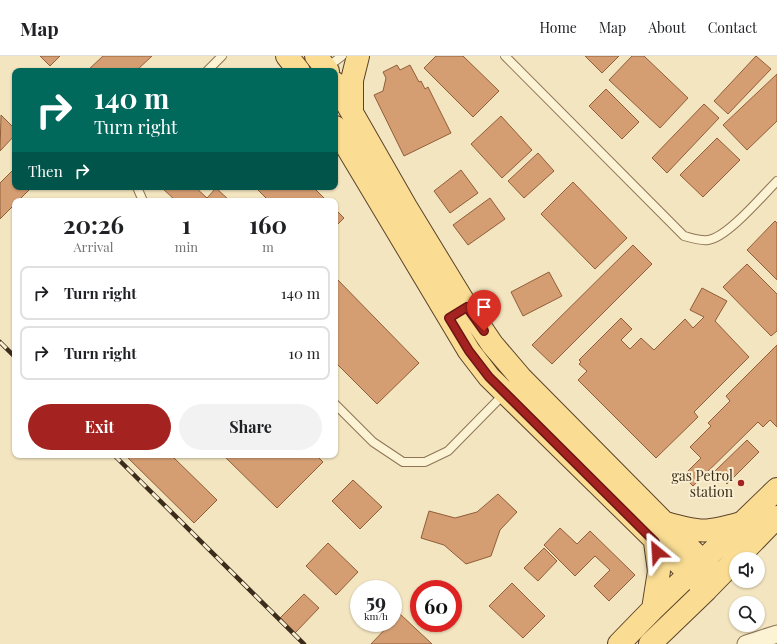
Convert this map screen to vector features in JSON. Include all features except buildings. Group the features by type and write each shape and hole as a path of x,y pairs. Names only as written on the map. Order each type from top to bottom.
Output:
{"main road":[{"path":"287,56 297,68"},
{"path":"352,112 352,80 358,56"},
{"path":"338,86 352,112 398,212"},
{"path":"338,131 398,212 458,313 469,351 489,377 513,385 552,409 665,522 696,568"},
{"path":"513,385 536,424 655,542 696,568 712,583"},
{"path":"536,424 552,409"},
{"path":"619,644 777,489"},
{"path":"650,644 777,517"},
{"path":"665,522 688,530 700,532 717,530 741,523"},
{"path":"653,609 659,571 655,542"}],"street":[{"path":"746,644 777,634"}],"lane":[{"path":"210,68 222,56"},
{"path":"505,56 684,236 709,240 721,235 735,224 777,181"},
{"path":"338,407 373,442 402,462 425,462 448,451 513,385"}],"railway":[{"path":"0,342 12,354"},
{"path":"117,458 304,644"}],"place":[{"name":"gas Petrol station","path":"741,483"}],"route":[{"path":"484,331 467,307 449,318 469,351 489,377 655,542 657,552"}]}
